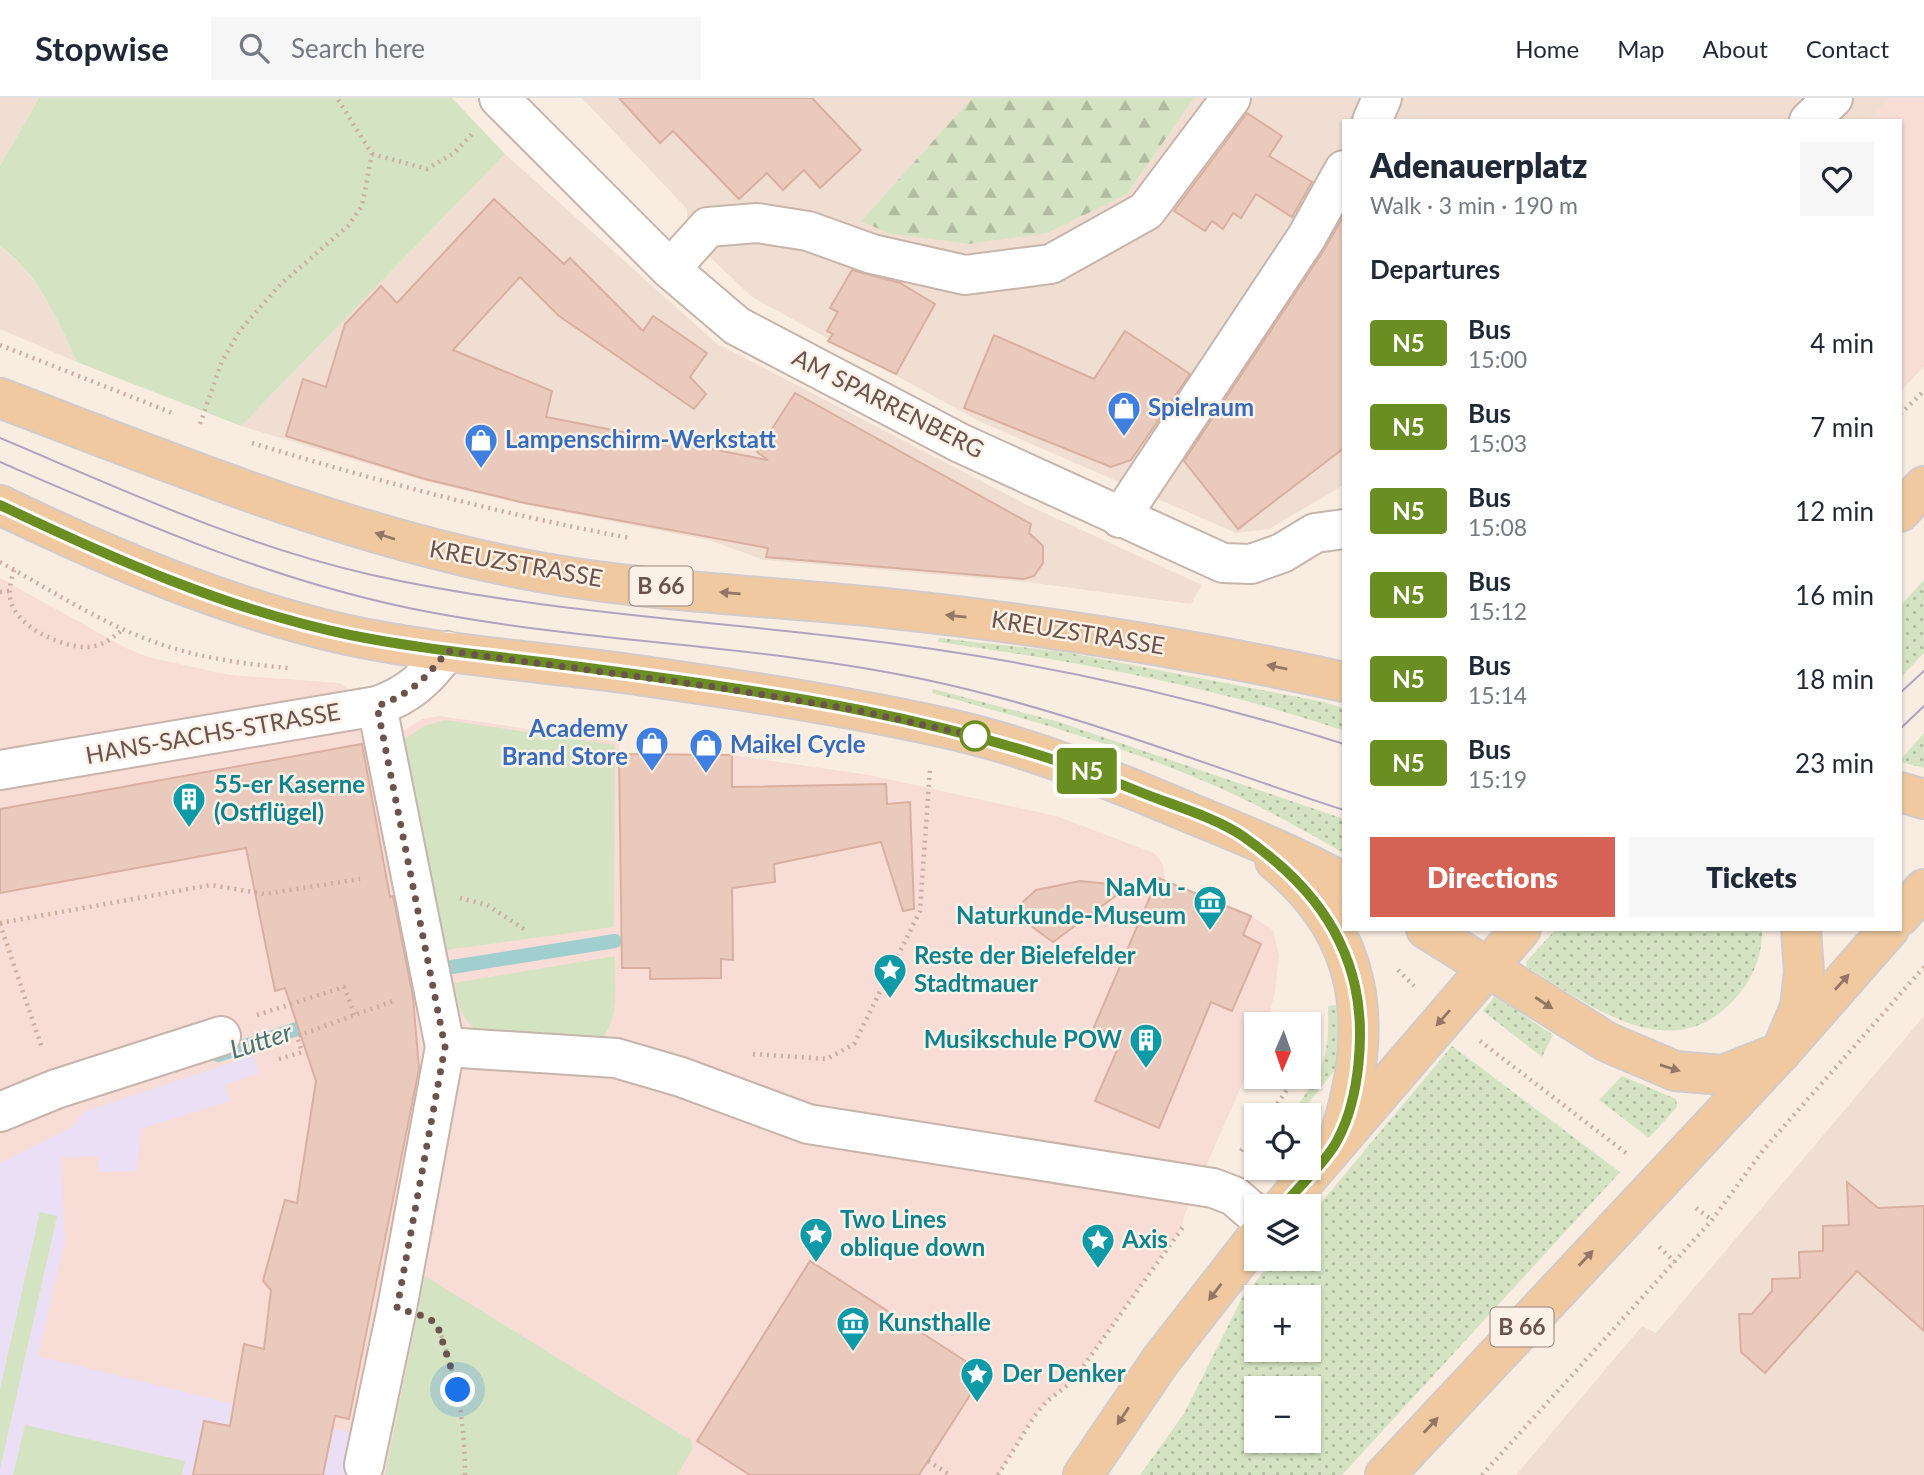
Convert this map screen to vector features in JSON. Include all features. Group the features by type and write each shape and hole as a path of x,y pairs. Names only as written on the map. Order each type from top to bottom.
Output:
{"main road":[{"name":"KREUZSTRASSE","path":"0,398 303,511 407,543 517,568 596,580 976,618 1231,657 1342,682"},
{"path":"1902,510 1924,486"},
{"path":"0,505 124,562 253,609 345,634 447,651 688,683 951,729 1105,777 1240,834 1342,882"},
{"path":"1902,793 1924,799"},
{"path":"1240,834 1308,891 1327,914 1346,951 1360,1012 1359,1055 1355,1087 1338,1140"},
{"path":"1902,914 1924,890"},
{"path":"1429,931 1607,1042 1675,1071 1723,1075 1781,1052 1887,931"},
{"path":"1293,1194 1519,931"},
{"name":"B 66","path":"1385,1475 1646,1168 1781,1052 1800,1007 1804,972 1801,931"},
{"path":"1083,1475 1161,1360 1244,1253"}],"street":[{"path":"670,269 708,227 757,223 808,230 872,254 965,275 1051,264 1146,211 1231,98"},
{"path":"1373,119 1382,98"},
{"path":"1811,119 1832,98"},
{"name":"AM SPARRENBERG","path":"500,100 670,269 737,326 960,443 1119,518 1223,563 1251,564 1282,553 1315,533 1342,529"},
{"path":"1119,518 1306,238 1342,174"},
{"name":"HANS-SACHS-STRASSE","path":"0,770 377,706 401,698 420,684 447,651"},
{"path":"364,1465 397,1308 445,1047 417,993 427,950 377,706"},
{"path":"0,1112 56,1089 221,1036"},
{"path":"445,1047 616,1058 681,1076 808,1124 1213,1188 1234,1196 1244,1204"}],"path":[{"path":"0,345 200,424 222,361 241,329 281,284 349,225 355,216 367,187 372,154 337,98"},
{"path":"372,154 427,169 454,153 500,100"},
{"path":"1902,412 1924,391"},
{"path":"250,442 386,484 467,505 635,538"},
{"path":"0,562 123,629 153,641"},
{"path":"15,569 10,591 11,604 20,617 40,633 69,645 85,648 100,644 123,629"},
{"path":"0,592 10,591"},
{"path":"916,765 942,770"},
{"path":"752,1054 827,1059 854,1044 919,911 923,897 930,768"},
{"path":"56,1089 0,924 211,885 265,894 360,879"},
{"path":"416,900 436,896 458,897 486,905 527,931"},
{"path":"1482,1475 1712,1220 1764,1149 1924,967"},
{"path":"1398,971 1421,993"},
{"path":"221,1036 246,1019 344,987 355,1015"},
{"path":"279,1059 302,1052 297,1036 417,993"},
{"path":"1476,1038 1646,1168"},
{"path":"998,1475 1034,1417 1046,1402 1072,1382 1213,1188"},
{"path":"1657,1245 1675,1262"},
{"path":"397,1308 426,1317 437,1324 453,1368 462,1411 466,1475"},
{"path":"928,1461 950,1475"}],"shaded area":[{"path":"0,98 39,98 0,166"},
{"path":"582,98 972,98 862,220 1127,194 1194,98 1890,98 1870,119 1342,119 1342,486 1269,529 1236,533 981,422 752,297 688,236 687,209"},
{"path":"1890,98 1924,98 1924,366 1902,390 1902,119 1870,119"},
{"path":"505,154 716,343 1027,505 1202,585 1191,604 1027,582 764,560 709,540 527,505 425,481 241,426"},
{"path":"0,246 21,265 47,297 77,362 0,329"},
{"path":"0,578 126,648 148,657 229,675 340,683 400,733 422,719 440,716 619,742 620,754 732,755 869,775 1056,816 1154,853 1163,864 1165,881 1251,916 1273,930 1279,955 1270,1012 1244,1012 1244,1080 1184,1216 1182,1227 1072,1382 1046,1402 1034,1417 998,1475 0,1475"},
{"path":"1924,1016 1924,1475 1516,1475 1642,1326 1656,1333"},
{"path":"254,1055 259,1073 225,1085 230,1101 141,1129 137,1171 98,1172 98,1156 61,1158 65,1241 38,1356 356,1434 347,1475 0,1475 0,1163 72,1127 83,1112"}],"green space":[{"path":"39,98 452,98 505,154 241,426 77,362 37,284 0,246 0,166"},
{"path":"972,98 1194,98 1127,194 1047,233 968,244 888,233 861,221"},
{"path":"1924,580 1924,653 1902,676 1902,604"},
{"path":"939,638 1065,652 1319,701 1342,707 1342,730 1194,688 1092,667 938,642"},
{"path":"933,689 1059,722 1342,818 1342,852 1256,805 1135,754 932,693"},
{"path":"445,720 615,745 614,927 447,950 401,742 424,726"},
{"path":"1924,733 1924,768 1902,762 1902,758"},
{"path":"1554,931 1762,931 1760,949 1745,986 1732,1002 1707,1021 1682,1030 1655,1030 1602,1012 1527,967 1526,962"},
{"path":"615,956 614,1011 601,1039 478,1031 464,1016 454,983"},
{"path":"1495,996 1553,1035 1542,1057 1483,1011"},
{"path":"1340,1004 1341,1054 1335,1070 1321,1087 1321,1066 1328,1036 1328,1006"},
{"path":"1452,1046 1620,1172 1342,1475 1140,1475 1185,1412 1244,1296 1244,1362 1321,1362 1321,1285 1253,1285 1264,1271 1321,1271 1321,1203"},
{"path":"1622,1076 1676,1099 1677,1107 1649,1138 1599,1100"},
{"path":"1309,1089 1320,1089 1308,1103 1300,1103"},
{"path":"40,1212 57,1216 0,1469 0,1389"},
{"path":"425,1276 692,1441 692,1450 677,1475 385,1475"},
{"path":"25,1425 185,1461 182,1475 13,1475"}],"building":[{"path":"619,98 812,98 861,150 820,188 804,170 783,190 767,173 739,199 673,131 660,143"},
{"path":"1247,113 1282,136 1269,156 1312,182 1292,217 1256,194 1241,218 1233,213 1223,229 1212,221 1205,231 1174,211"},
{"path":"494,199 564,264 570,258 643,331 653,316 707,353 690,377 706,394 694,409 559,316 520,277 453,350 552,391 546,417 768,460 757,452 795,393 1031,524 1029,533 1043,546 1043,563 1034,576 1024,579 766,557 768,548 525,503 425,479 286,436 303,379 326,387 345,324 381,286 397,303"},
{"path":"1342,218 1342,450 1238,529 1184,461 1324,250"},
{"path":"852,270 900,283 935,304 896,374 828,341 833,334 827,331 838,312 830,308"},
{"path":"1125,331 1190,374 1131,460 1111,467 964,408 994,335 1094,379"},
{"path":"362,744 390,897 393,896 413,997 419,1069 349,1419 335,1416 323,1475 193,1475 204,1421 230,1426 244,1344 264,1349 271,1290 263,1281 285,1200 297,1203 316,1081 285,988 275,991 246,848 0,893 0,809"},
{"path":"619,754 732,755 732,787 886,784 887,804 910,802 914,909 903,911 881,842 774,864 775,882 732,888 733,960 721,959 721,978 650,979 650,968 622,968"},
{"path":"1158,878 1251,916 1243,935 1261,944 1232,1011 1211,1002 1159,1128 1095,1101 1122,1039 1094,1027"},
{"path":"1080,881 1129,886 1053,942 1012,912 1036,890"},
{"path":"1847,1182 1878,1208 1924,1206 1924,1331 1857,1271 1765,1373 1741,1352 1739,1314 1752,1314 1772,1291 1772,1279 1800,1278 1799,1252 1823,1251 1823,1226 1849,1225"},
{"name":"Kunsthalle","path":"810,1261 984,1373 919,1475 750,1475 697,1441"}],"waterway":[{"name":"Lutter","path":"452,967 615,941"},
{"name":"Lutter","path":"218,1055 315,1023"}],"tram line":[{"path":"0,438 183,515 276,549 372,575 550,605 848,638 974,655 1160,693 1342,743"},
{"path":"0,462 210,549 318,585 373,600 429,612 552,631 800,659 922,679 976,691 1082,722 1342,809"},
{"path":"1902,691 1924,671"},
{"path":"1902,727 1924,706"}],"bus line":[{"name":"N5","path":"0,505 149,572 301,623 397,644 688,683 850,709 951,729 1105,777 1240,834 1308,891 1327,914 1346,951 1360,1012 1355,1087 1338,1140 1293,1194"}],"place":[{"name":"Spielraum","path":"1124,438"},
{"name":"Lampenschirm-Werkstatt","path":"481,470"},
{"name":"Academy Brand Store","path":"652,773"},
{"name":"Maikel Cycle","path":"706,775"},
{"name":"55-er Kaserne (Ostflügel)","path":"189,829"},
{"name":"NaMu - Naturkunde-Museum","path":"1210,932"},
{"name":"Reste der Bielefelder Stadtmauer","path":"890,1000"},
{"name":"Musikschule POW","path":"1146,1070"},
{"name":"Two Lines oblique down","path":"816,1264"},
{"name":"Axis","path":"1098,1270"},
{"name":"Kunsthalle","path":"853,1353"},
{"name":"Der Denker","path":"977,1404"}],"route":[{"path":"458,1390 437,1324 426,1317 397,1308 445,1047 377,706 401,698 420,684 447,651 715,687 850,709 951,729 977,737 975,736"}]}
